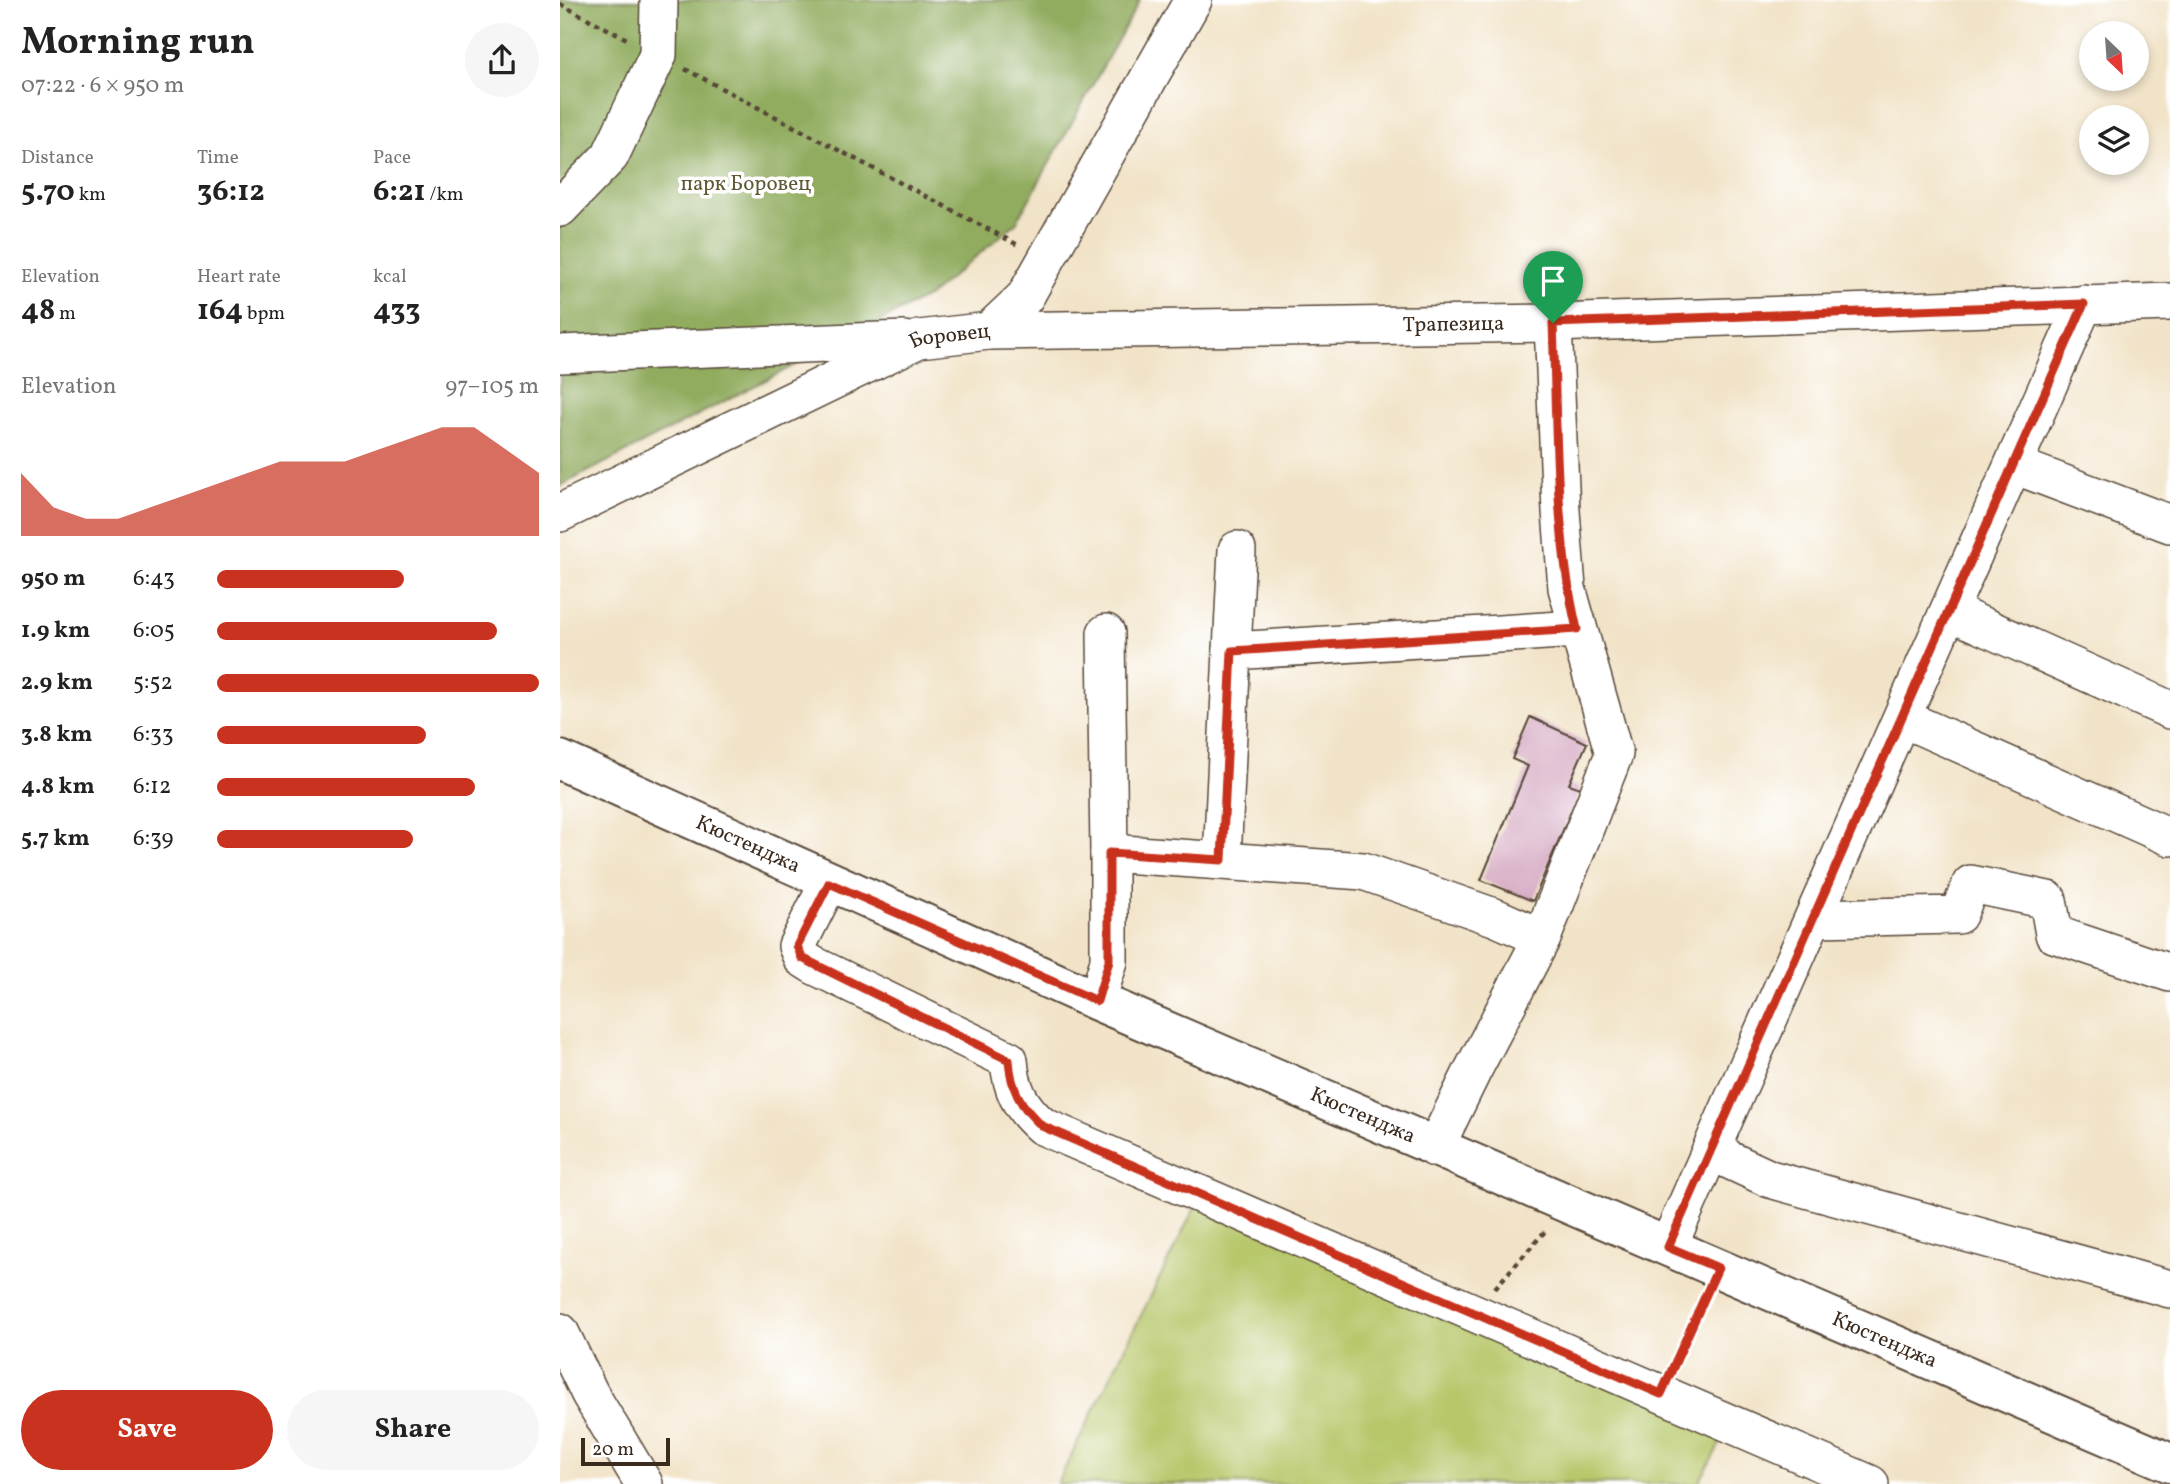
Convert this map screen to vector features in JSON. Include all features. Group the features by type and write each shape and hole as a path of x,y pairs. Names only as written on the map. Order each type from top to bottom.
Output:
{"main road":[{"name":"Кюстенджа","path":"560,760 829,883 1435,1149 2170,1463"}],"street":[{"path":"560,208 610,156 658,55 659,0"},
{"name":"Боровец","path":"560,513 919,340 989,331 1025,298 1193,0"},
{"name":"Трапезица","path":"989,331 1553,323 2170,302"},
{"path":"1668,1247 2084,304"},
{"path":"1435,1149 1542,938 1614,754 1577,629 1566,575 1553,323"},
{"path":"560,354 919,340"},
{"path":"2014,465 2170,524"},
{"path":"1222,860 1237,550"},
{"path":"1949,611 2170,710"},
{"path":"1232,651 1577,629"},
{"path":"1097,1001 1109,961 1106,633"},
{"path":"1902,718 2170,837"},
{"path":"1109,853 1363,870 1497,918 1542,938"},
{"path":"829,883 797,946 802,958 1009,1060 1010,1077 1016,1097 1026,1112 1042,1126 1870,1484"},
{"path":"1814,918 1958,915 1971,884 2048,900 2054,934 2170,973"},
{"path":"1714,1146 1729,1160 1770,1179 2170,1289"},
{"path":"560,1332 590,1394 643,1484"}],"path":[{"path":"560,4 1047,260"},
{"path":"1473,1312 1569,1205"},
{"path":"1661,1394 1718,1268"}],"green space":[{"name":"парк Боровец","path":"560,0 1140,0 1016,223 929,296 560,486"},
{"path":"1201,1195 1731,1424 1698,1484 1057,1484"}],"building":[{"path":"1530,717 1587,743 1569,784 1581,788 1533,901 1481,880 1528,766 1512,759"}],"route":[{"path":"2084,304 1668,1247 1718,1268 1661,1394 1042,1126 1026,1112 1016,1097 1010,1077 1009,1060 813,965 802,958 797,946 829,883 1097,1001 1109,961 1109,853 1222,860 1232,651 1577,629 1567,588 1553,323 2084,304"}]}
